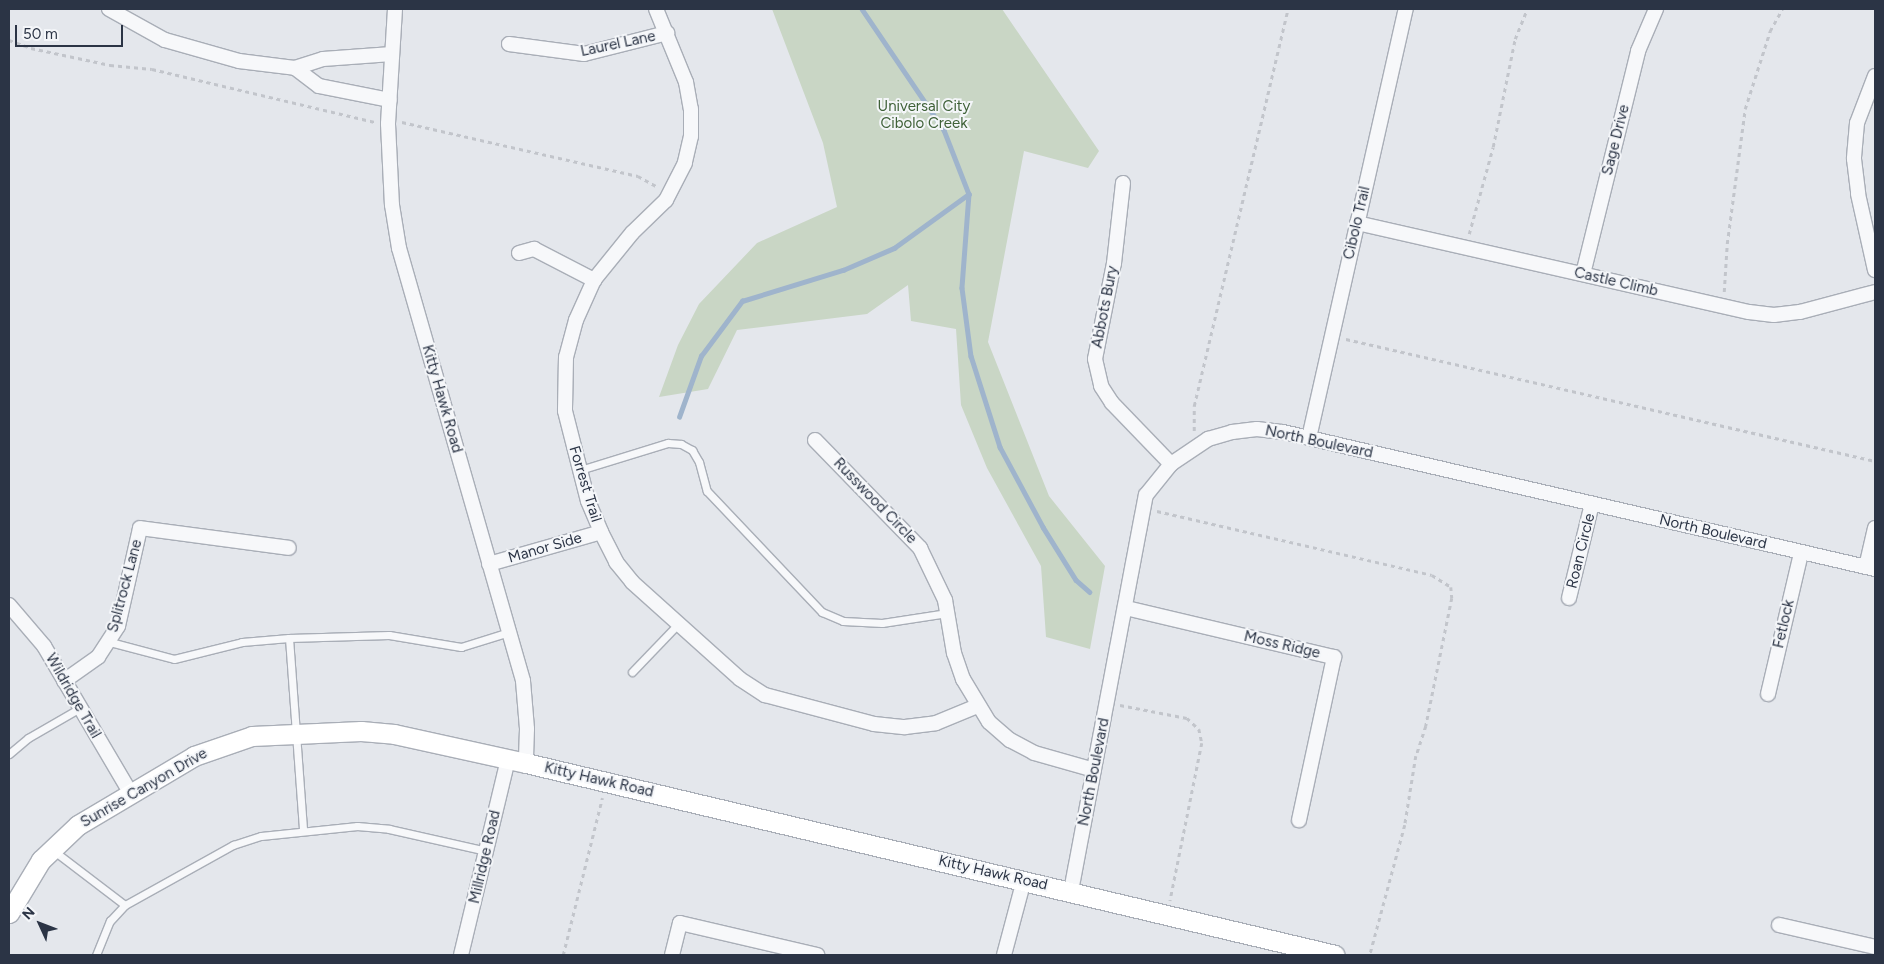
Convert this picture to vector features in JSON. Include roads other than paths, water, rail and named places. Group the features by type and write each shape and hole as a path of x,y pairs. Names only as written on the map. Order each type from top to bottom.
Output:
{"street":[{"path":"109,9 165,40 239,61 295,68 323,59 392,54"},
{"name":"Kitty Hawk Road","path":"395,9 388,120 392,205 399,248 522,681 528,729 517,761 1335,955"},
{"name":"Forrest Trail","path":"656,9 686,82 691,109 691,136 685,163 670,195 594,280 576,320 566,357 565,412 580,470 601,532 616,562 632,582 740,679 779,701 874,724 906,727 943,721 977,706"},
{"name":"Cibolo Trail","path":"1309,438 1406,9"},
{"name":"Sage Drive","path":"1583,274 1638,51 1656,9"},
{"name":"Laurel Lane","path":"509,44 584,54 667,33"},
{"path":"295,68 319,86 390,100"},
{"path":"1875,76 1858,123 1854,159 1858,194 1875,270"},
{"name":"Abbots Bury","path":"1123,183 1114,263 1095,359 1101,386 1112,403 1171,464"},
{"name":"Castle Climb","path":"1357,223 1724,306 1774,314 1800,312 1875,292"},
{"path":"519,254 534,249 594,280"},
{"name":"North Boulevard","path":"1071,891 1146,495 1171,464 1198,445 1232,432 1258,429 1309,438 1871,568"},
{"name":"Russwood Circle","path":"816,440 920,548 938,582 948,613 954,653 963,679 977,706"},
{"name":"Roan Circle","path":"1570,598 1592,504"},
{"name":"Splitrock Lane","path":"64,681 98,657 110,642 118,626 140,528 289,548"},
{"path":"1871,568 1875,528"},
{"name":"Manor Side","path":"489,564 601,532"},
{"name":"Fetlock","path":"1768,694 1801,553"},
{"name":"Moss Ridge","path":"1126,608 1334,657 1299,820"},
{"name":"Wildridge Trail","path":"12,613 44,646 130,792"},
{"path":"977,706 999,731 1021,747 1047,758 1094,770"},
{"name":"Sunrise Canyon Drive","path":"9,913 25,881 51,849 78,825 130,792 222,744 252,736 361,731 394,734 517,761"},
{"name":"Millridge Road","path":"462,955 486,850 517,761"},
{"path":"1004,955 1024,880"},
{"path":"672,955 680,923 816,955"},
{"path":"1780,925 1875,948"}],"lane":[{"path":"580,470 668,443 681,444 696,456 707,491 822,612 843,621 882,623 948,613"},
{"path":"632,672 678,624"},
{"path":"110,642 174,659 242,642 289,638 388,636 461,647 509,632"},
{"path":"289,638 303,830"},
{"path":"9,754 28,738 80,708"},
{"path":"96,955 110,921 125,905 233,845 261,836 303,830 358,826 389,829 486,850"},
{"path":"51,849 125,905"}],"waterway":[{"path":"862,9 944,130 969,194 962,288 971,356 1000,447 1043,527 1076,580 1090,592"},
{"path":"679,417 701,356 742,301 843,270 894,248 969,194"}],"park label":[{"name":"Universal City Cibolo Creek","path":"924,114"}]}
